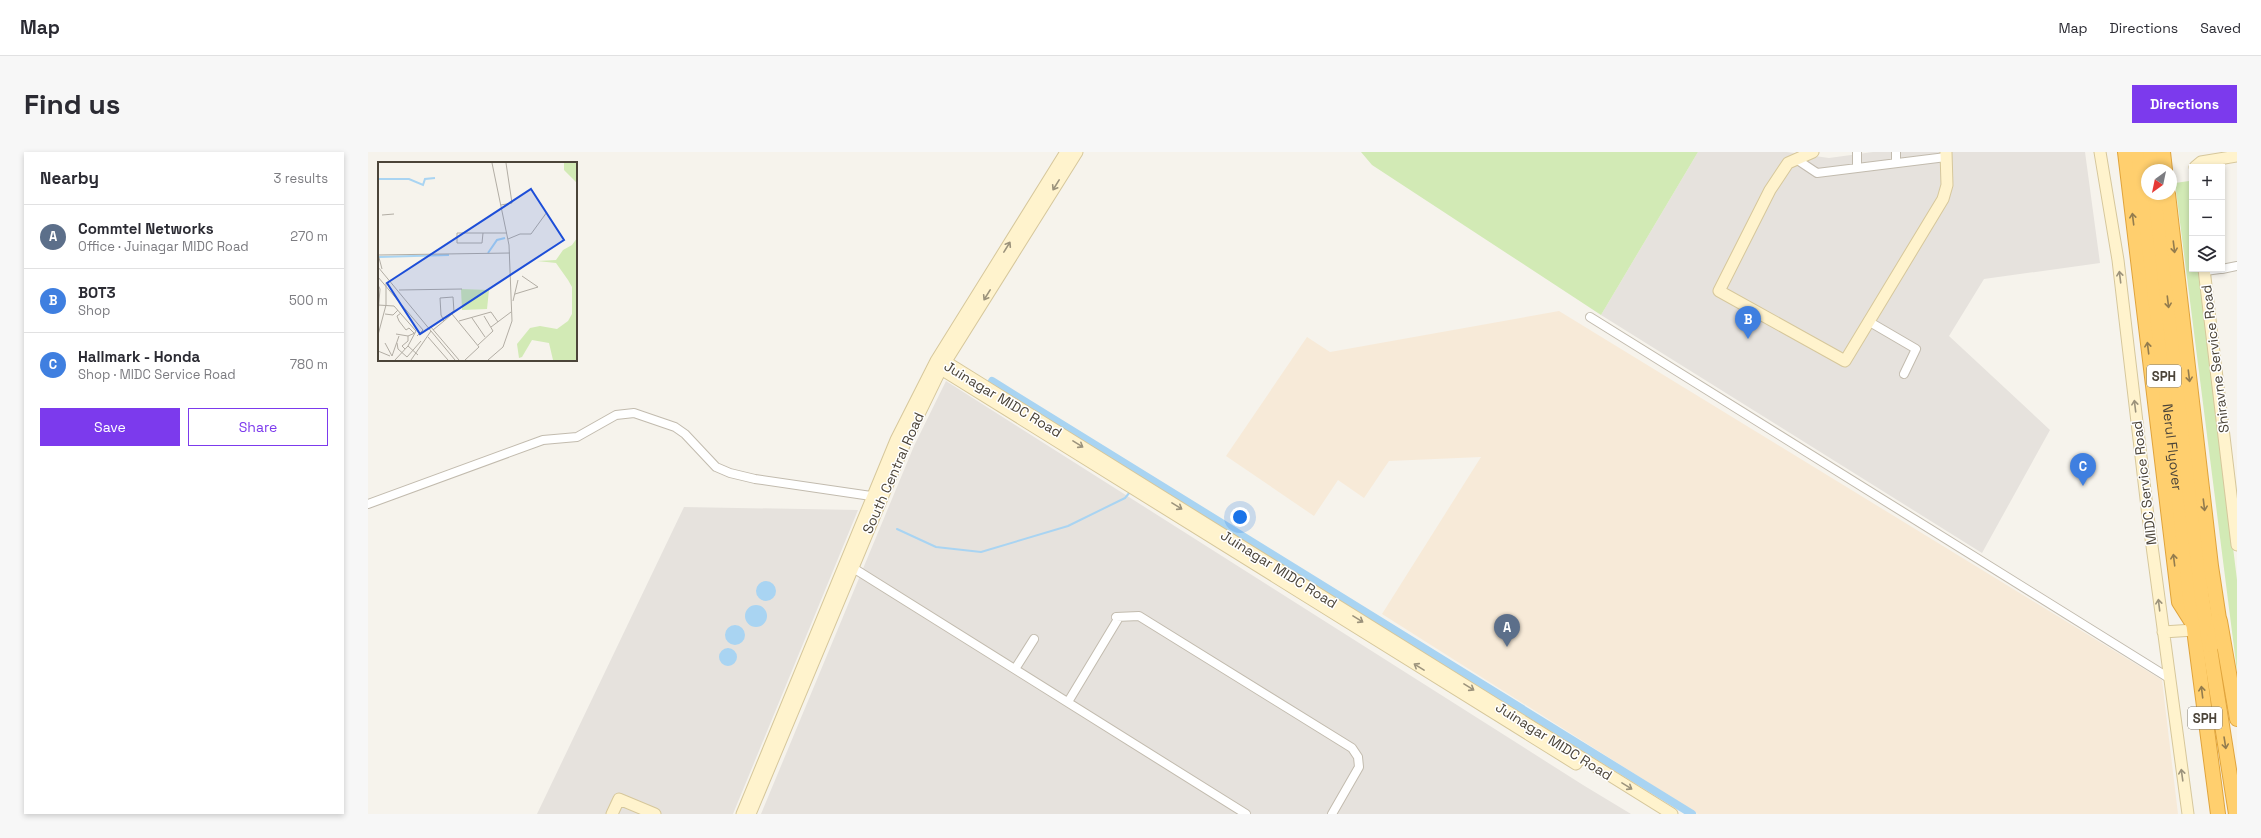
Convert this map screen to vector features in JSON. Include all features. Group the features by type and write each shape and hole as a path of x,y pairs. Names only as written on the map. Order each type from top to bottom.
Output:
{"highway":[{"path":"2125,152 2179,602 2193,626"},
{"name":"Nerul Flyover","path":"2138,152 2193,626"},
{"path":"2150,152 2151,164"},
{"path":"2163,152 2164,164"},
{"name":"Nerul Flyover","path":"2156,200 2202,598 2210,649"},
{"path":"2169,200 2211,566 2237,720"},
{"path":"2210,649 2220,618"},
{"name":"SPH","path":"2193,626 2218,814"},
{"name":"SPH","path":"2210,649 2236,814"}],"street":[{"name":"South Central Road","path":"750,814 877,497 896,440 1066,152"},
{"name":"South Central Road","path":"941,364 1076,152"},
{"path":"1796,159 1817,173 1946,155 1946,185 1940,205 1845,361 1719,292 1770,190 1788,163 1796,159 1813,152"},
{"path":"1857,152 1857,168"},
{"path":"1896,152 1896,163"},
{"name":"MIDC Service Road","path":"2100,152 2118,260 2163,632 2188,814"},
{"path":"2199,164 2201,162 2237,156"},
{"path":"2225,268 2237,266"},
{"name":"Shiravne Service Road","path":"2205,272 2237,545"},
{"path":"1590,317 2169,678"},
{"path":"1868,321 1916,349 1904,374"},
{"name":"Juinagar MIDC Road","path":"941,364 1502,713 1672,814"},
{"path":"368,504 543,440 577,437 616,415 634,413 675,427 685,434 716,467 730,473 755,479 877,497"},
{"name":"South Central Road","path":"742,814 849,565"},
{"path":"849,565 1246,814"},
{"path":"1068,702 1118,619 1116,617 1139,616 1352,748 1358,757 1359,767 1332,814"},
{"path":"2163,632 2193,626"},
{"path":"1015,669 1034,639"},
{"name":"Juinagar MIDC Road","path":"1502,713 1576,764"},
{"path":"612,814 619,799 655,814"}],"shaded area":[{"path":"1698,152 1787,152 1829,158 1873,152 2085,152 2100,263 1984,279 1949,336 2050,430 1982,553 1601,315"},
{"path":"1559,311 2162,680 2178,814 1698,814 1382,614 1481,457 1389,461 1364,498 1338,480 1314,516 1226,456 1307,337 1330,352"},
{"path":"946,381 1631,814 761,814 914,446"},
{"path":"684,507 858,510 733,814 537,814"}],"green space":[{"path":"1361,152 1698,152 1601,315 1372,165"},
{"path":"2189,181 2189,272 2199,272 2237,580 2237,671 2177,199 2177,183"}],"water":[{"path":"766,581 773,584 776,591 773,598 766,601 759,598 756,591 759,584"},
{"path":"756,605 764,608 767,616 764,624 756,627 748,624 745,616 748,608"},
{"path":"735,625 742,628 745,635 742,642 735,645 728,642 725,635 728,628"},
{"path":"728,648 734,651 737,657 734,663 728,666 722,663 719,657 722,651"}],"waterway":[{"path":"992,381 1692,814"},
{"path":"1142,480 1146,476"},
{"path":"897,529 936,547 981,552 1068,526 1125,498 1130,492"}],"place":[{"name":"BOT3","path":"1748,339"},
{"name":"Hallmark - Honda","path":"2083,486"},
{"name":"Commtel Networks","path":"1507,647"}]}
